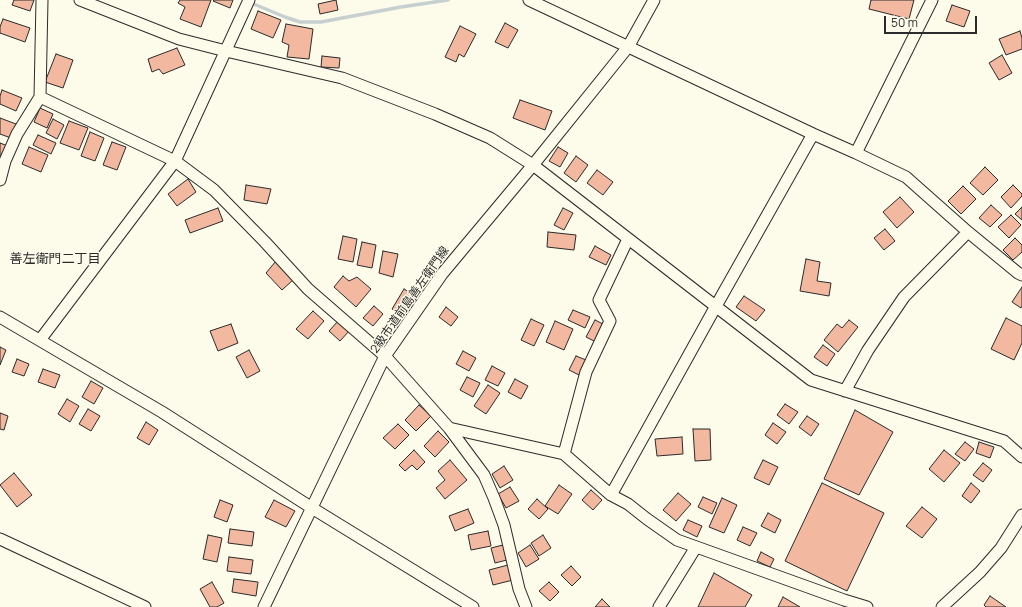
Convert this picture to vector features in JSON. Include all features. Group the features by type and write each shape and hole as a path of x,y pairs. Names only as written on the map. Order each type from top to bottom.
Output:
{"street":[{"path":"0,180 17,134 40,97 42,0"},
{"path":"80,0 179,39 342,78 435,114 490,138 533,165 811,380 1004,441 1022,457"},
{"path":"40,340 175,162 249,0"},
{"path":"529,0 906,177 968,232 1020,271"},
{"name":"2級市道前島善左衛門線","path":"264,607 385,356 442,274 533,165 628,47 654,0"},
{"path":"856,153 932,0"},
{"path":"40,97 175,162 214,190 308,288 385,356 449,428 484,475 504,525 519,589 526,607"},
{"path":"611,495 813,134"},
{"path":"846,391 868,350 904,297 968,232"},
{"path":"564,454 586,372 610,321 599,300 628,239"},
{"path":"0,317 162,412 312,508 473,607"},
{"path":"449,428 564,454 611,495 628,504 677,540 867,607"},
{"path":"942,607 980,572 1001,548 1022,515"},
{"path":"0,539 145,607"},
{"path":"659,607 696,547"}],"building":[{"path":"14,0 34,0 30,11 12,5"},
{"path":"180,0 211,0 201,27 180,19 185,7 178,3"},
{"path":"233,0 230,8 213,1"},
{"path":"336,0 338,10 320,14 318,4"},
{"path":"871,0 914,0 909,19 869,9"},
{"path":"952,5 970,11 964,27 946,21"},
{"path":"258,11 281,20 273,38 251,29"},
{"path":"3,19 30,28 25,42 0,33 0,27"},
{"path":"505,23 518,30 508,48 495,42"},
{"path":"286,24 313,29 309,59 287,57 289,45 282,42"},
{"path":"460,26 476,34 464,57 459,54 456,62 445,57"},
{"path":"1020,31 1022,38 1022,49 1006,55 999,39"},
{"path":"177,48 185,65 163,74 159,69 152,72 148,59"},
{"path":"56,54 73,60 63,88 45,82"},
{"path":"1002,55 1012,73 999,80 989,63"},
{"path":"322,56 340,58 339,68 321,67"},
{"path":"2,90 22,98 16,111 0,104"},
{"path":"520,100 552,111 545,130 513,118"},
{"path":"40,108 53,114 47,128 34,122"},
{"path":"0,118 16,124 11,138 0,134"},
{"path":"53,119 64,125 57,139 46,133"},
{"path":"69,121 88,128 79,150 60,143"},
{"path":"90,132 104,138 95,161 81,156"},
{"path":"38,135 56,143 51,154 33,145"},
{"path":"112,142 126,147 117,170 103,165"},
{"path":"0,143 8,146 3,160 0,159"},
{"path":"29,147 48,155 41,172 22,164"},
{"path":"558,147 568,153 560,167 549,161"},
{"path":"576,156 588,165 576,182 564,173"},
{"path":"985,167 998,180 983,195 970,183"},
{"path":"597,170 613,182 603,195 587,183"},
{"path":"188,179 196,192 177,206 168,194"},
{"path":"246,185 271,189 267,204 244,200"},
{"path":"1013,185 1022,194 1022,196 1011,208 1001,197"},
{"path":"963,186 976,199 961,214 948,201"},
{"path":"900,197 914,212 897,228 883,212"},
{"path":"991,205 1002,215 990,227 979,218"},
{"path":"1022,207 1022,220 1015,214"},
{"path":"218,208 223,221 190,233 185,220"},
{"path":"563,208 573,213 564,230 554,225"},
{"path":"1011,215 1021,225 1009,238 998,227"},
{"path":"885,229 895,241 884,250 874,238"},
{"path":"548,232 576,235 574,250 547,247"},
{"path":"343,236 357,239 353,262 338,259"},
{"path":"1015,238 1022,245 1022,252 1013,260 1003,250"},
{"path":"362,242 376,245 372,268 357,265"},
{"path":"595,246 611,255 606,265 589,257"},
{"path":"383,251 398,254 393,277 379,273"},
{"path":"806,259 820,262 817,281 831,283 829,296 800,291"},
{"path":"276,261 294,279 282,290 266,273"},
{"path":"343,276 349,281 357,277 371,289 356,307 334,287"},
{"path":"1022,287 1022,306 1021,308 1012,302"},
{"path":"404,289 417,297 405,317 392,309"},
{"path":"744,296 765,310 756,321 736,307"},
{"path":"374,306 383,314 373,326 363,318"},
{"path":"446,307 458,317 451,326 439,317"},
{"path":"573,310 590,317 585,328 568,320"},
{"path":"313,311 324,321 308,339 296,329"},
{"path":"1006,318 1022,326 1022,343 1014,360 991,349"},
{"path":"531,319 544,325 534,346 521,340"},
{"path":"339,320 350,330 340,341 329,331"},
{"path":"595,320 605,325 596,342 586,337"},
{"path":"849,320 858,327 838,352 824,340 837,324 842,328"},
{"path":"555,321 573,329 564,350 546,342"},
{"path":"231,324 238,343 218,351 210,331"},
{"path":"823,345 835,354 827,366 814,357"},
{"path":"0,347 6,350 0,365"},
{"path":"249,350 260,371 247,378 236,357"},
{"path":"463,351 476,358 469,371 456,364"},
{"path":"576,356 586,360 579,375 569,370"},
{"path":"17,359 29,364 24,376 12,372"},
{"path":"492,366 505,373 498,386 485,380"},
{"path":"43,369 60,375 55,388 38,382"},
{"path":"467,377 480,383 473,397 460,390"},
{"path":"515,379 528,386 521,399 508,392"},
{"path":"91,381 103,388 94,404 82,397"},
{"path":"488,385 500,393 486,414 474,406"},
{"path":"67,399 79,406 70,422 58,414"},
{"path":"785,404 798,412 789,424 777,415"},
{"path":"419,405 431,416 416,431 405,420"},
{"path":"88,409 100,416 91,431 79,424"},
{"path":"855,410 893,432 859,495 824,479"},
{"path":"0,413 8,416 4,430 0,429"},
{"path":"807,416 819,424 811,436 799,427"},
{"path":"146,422 158,430 149,445 137,438"},
{"path":"773,423 786,432 777,444 765,435"},
{"path":"398,424 409,435 395,449 383,438"},
{"path":"693,429 710,429 711,460 695,461"},
{"path":"438,431 449,442 435,457 424,446"},
{"path":"682,437 683,454 657,456 655,439"},
{"path":"965,442 974,449 965,461 955,454"},
{"path":"979,442 994,447 990,458 976,453"},
{"path":"414,450 425,462 417,470 412,465 405,471 399,465"},
{"path":"944,450 960,463 944,482 929,469"},
{"path":"450,460 467,480 445,499 436,488 445,480 438,471"},
{"path":"763,460 778,467 769,485 754,478"},
{"path":"983,463 992,470 983,482 973,475"},
{"path":"504,466 513,480 500,488 492,474"},
{"path":"14,473 32,495 17,507 0,485"},
{"path":"822,483 884,513 847,591 785,561"},
{"path":"971,483 980,491 971,503 962,496"},
{"path":"559,485 572,494 558,514 545,506"},
{"path":"510,487 519,501 506,508 498,494"},
{"path":"591,490 602,500 593,510 582,500"},
{"path":"678,493 691,504 676,521 663,510"},
{"path":"703,497 717,503 712,514 698,507"},
{"path":"722,498 737,505 724,533 709,527"},
{"path":"537,499 548,509 539,519 528,509"},
{"path":"220,500 233,505 227,522 214,517"},
{"path":"274,500 295,511 286,527 265,517"},
{"path":"922,507 937,519 922,538 906,526"},
{"path":"468,509 474,523 455,531 449,516"},
{"path":"768,513 781,520 775,533 761,526"},
{"path":"688,520 702,526 697,537 683,530"},
{"path":"743,527 757,533 750,546 737,540"},
{"path":"230,529 254,532 252,546 228,543"},
{"path":"488,531 491,546 471,550 468,535"},
{"path":"208,535 222,538 217,562 203,559"},
{"path":"543,535 551,548 539,556 531,543"},
{"path":"503,545 507,560 495,563 491,548"},
{"path":"530,545 539,559 526,567 518,553"},
{"path":"761,552 774,559 770,567 757,561"},
{"path":"229,557 253,560 251,574 227,571"},
{"path":"508,565 513,580 493,585 489,570"},
{"path":"571,566 581,577 572,586 561,575"},
{"path":"714,573 752,595 745,607 698,607"},
{"path":"234,579 258,582 256,596 232,592"},
{"path":"212,582 224,603 217,607 210,607 200,589"},
{"path":"549,582 559,592 550,601 539,591"},
{"path":"990,596 1006,607 986,607 984,605"},
{"path":"783,597 800,607 778,607"},
{"path":"602,599 610,607 595,607"}],"waterway":[{"path":"249,2 300,22 321,22 448,0"}],"district":[{"name":"善左衛門二丁目","path":"55,259"}]}
